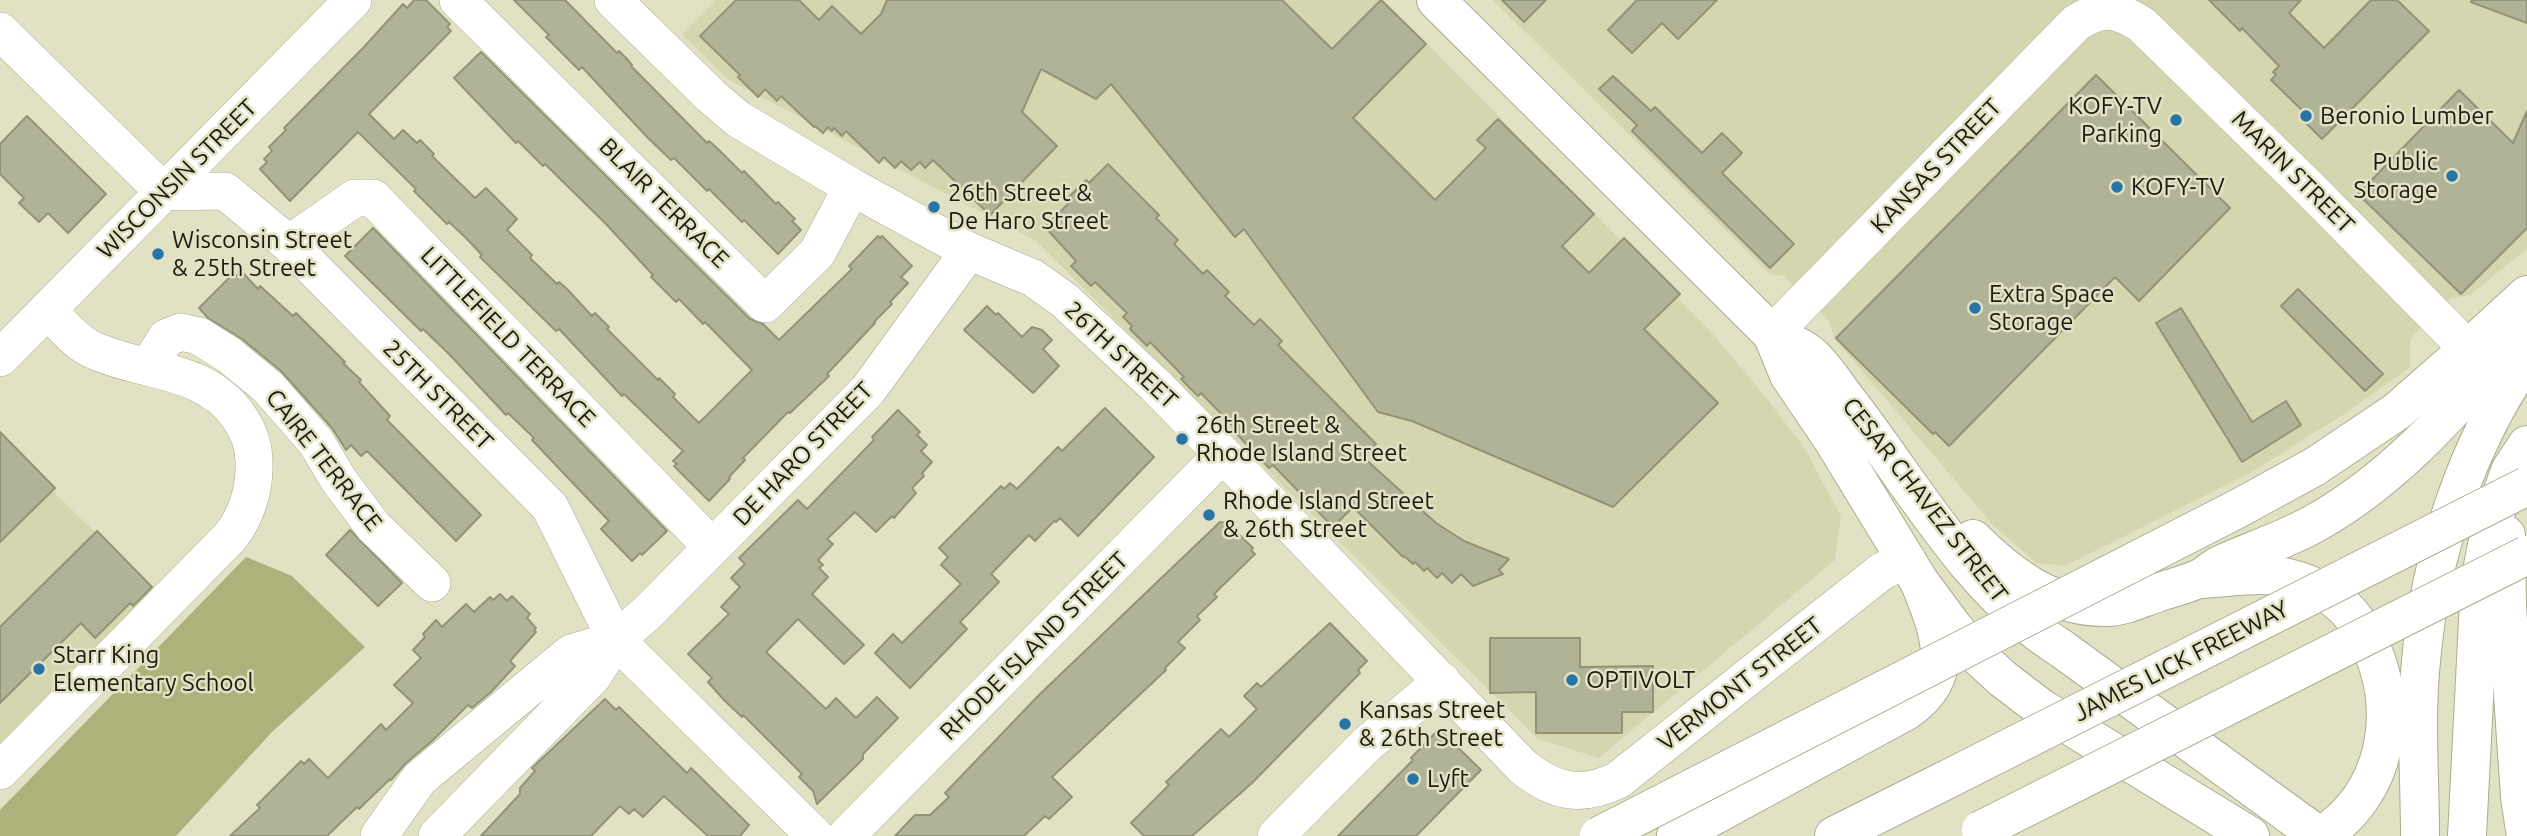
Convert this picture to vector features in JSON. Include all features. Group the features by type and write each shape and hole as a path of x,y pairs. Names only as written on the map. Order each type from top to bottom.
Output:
{"main road":[{"name":"CESAR CHAVEZ STREET","path":"1436,0 1772,334 1813,356 1939,526 1993,592 2037,634 2062,649 2320,836"},
{"path":"1600,836 2314,467 2396,412 2527,295"},
{"path":"2199,579 2218,566 2318,522 2381,478 2421,444 2527,328"},
{"name":"CESAR CHAVEZ STREET","path":"1772,334 1790,375 1913,570 1966,643 1991,669 2027,699 2250,836"},
{"path":"2420,836 2420,661 2434,580 2455,505 2474,453 2498,402 2527,358"},
{"path":"1874,435 1976,541 2007,569 2042,593 2065,601 2106,607 2121,605 2199,579 2258,573 2284,577 2326,593 2348,610 2372,648 2386,692 2386,740 2377,767 2356,805 2320,836"},
{"path":"2483,836 2480,582 2494,512 2510,471 2527,446"},
{"path":"2526,836 2520,797 2505,563 2507,517 2513,479 2527,446"},
{"name":"JAMES LICK FREEWAY","path":"1835,836 2527,486"},
{"path":"1975,833 2527,555"},
{"path":"1676,836 1906,711 1926,695 1938,673 1940,644 1931,610 1913,570 1923,559 1942,566 2002,630 2029,648 2062,649"},
{"path":"2467,836 2480,711"}],"street":[{"name":"WISCONSIN STREET","path":"0,358 353,0"},
{"name":"BLAIR TERRACE","path":"458,0 765,303 817,253 852,187"},
{"name":"26TH STREET","path":"613,0 738,119 852,187 969,251 1033,278 1064,300 1155,385 1523,767 1550,785 1567,790"},
{"name":"KANSAS STREET","path":"1772,334 2076,23 2091,14 2108,10"},
{"name":"MARIN STREET","path":"2108,10 2124,14 2142,25 2308,187 2468,349"},
{"path":"0,31 164,192"},
{"name":"25TH STREET","path":"164,192 225,191 289,244 550,507 616,640 815,836"},
{"name":"LITTLEFIELD TERRACE","path":"289,244 355,198 373,198 712,547"},
{"name":"DE HARO STREET","path":"437,836 593,676 616,640 868,390 969,251"},
{"path":"0,771 230,537 249,501 254,473 254,457 245,426 223,398 207,387 172,373 88,348 47,310"},
{"name":"CAIRE TERRACE","path":"148,367 166,338 181,332 199,336 229,355 268,387 316,442 338,479 373,526 432,583"},
{"name":"RHODE ISLAND STREET","path":"846,836 1222,455"},
{"name":"VERMONT STREET","path":"1567,790 1602,788 1618,780 1882,571 1913,570"},
{"name":"DE HARO STREET","path":"379,836 419,779 429,770 571,653 616,640"},
{"path":"1276,836 1366,746 1442,681"}],"shaded area":[{"path":"716,0 1384,0 1712,333 1760,390 1803,446 1841,516 1835,560 1599,758 1538,739 1036,241 729,80 682,34"},
{"path":"1493,0 2527,0 2527,249 2470,295 2451,298 2410,339 2410,367 2349,411 2250,473 2065,566 2036,563 1992,524 1834,338 1829,321 1784,276 1770,274"},
{"name":"Starr King Elementary School","path":"0,439 156,592 0,746"},
{"path":"246,557 292,576 365,647 272,732 176,836 0,836 0,810"}],"building":[{"path":"414,0 426,0 450,24 447,27 451,31 369,114 394,139 403,130 417,143 420,140 434,154 432,156 475,198 486,188 517,219 507,230 532,255 530,258 557,284 559,282 567,289 592,316 595,313 609,327 607,329 675,394 673,397 699,423 752,370 705,322 703,324 679,299 676,302 606,224 545,164 543,166 518,141 516,143 454,78 481,52 750,319 763,324 779,340 852,269 849,266 878,236 882,236 912,266 901,277 908,283 890,302 892,304 827,374 829,376 788,412 743,458 745,460 730,479 709,501 674,466 677,464 673,461 683,451 624,394 622,396 559,329 556,331 480,257 482,255 466,238 449,222 447,224 358,132 290,201 260,169 267,162 264,159 272,151 269,147 286,130 284,128 403,4 407,8"},
{"path":"514,0 565,0 617,53 619,51 626,58 707,143 709,141 742,173 744,171 776,204 778,202 795,219 792,221 801,230 778,254 744,220 742,222 709,189 707,191 674,158 671,160 647,137 582,67 579,70 546,37 549,35"},
{"path":"736,0 799,0 819,20 832,6 861,34 881,14 887,0 1282,0 1332,49 1381,0 1426,44 1353,118 1435,200 1486,148 1477,140 1498,119 1594,214 1562,246 1589,273 1624,238 1680,294 1644,329 1718,403 1613,507 1412,421 1378,412 1244,229 1235,237 1111,84 1096,99 1041,69 1022,112 1057,146 990,215 933,160 925,168 920,162 911,170 901,161 895,168 884,157 879,163 846,131 842,136 834,128 832,131 828,127 823,133 781,96 777,101 765,89 758,97 738,77 740,75 700,36"},
{"path":"1502,0 1546,0 1524,22"},
{"path":"1637,0 1717,0 1678,39 1662,23 1632,53 1608,30"},
{"path":"2209,0 2301,0 2289,13 2324,48 2371,0 2397,0 2429,31 2322,139 2306,123 2310,118 2271,80 2276,75 2273,72 2279,66 2242,28 2240,31"},
{"path":"2527,0 2527,23 2471,2"},
{"name":"Extra Space Storage","path":"2096,75 2230,208 2139,301 2115,277 1949,446 1935,432 1933,434 1836,338"},
{"path":"1613,76 1651,111 1655,107 1702,153 1722,133 1742,153 1722,173 1794,244 1770,268 1632,131 1637,125 1599,89"},
{"name":"Public Storage","path":"2459,90 2513,143 2527,111 2527,228 2461,294 2358,194"},
{"path":"27,116 106,194 68,233 48,213 39,222 19,203 24,198 0,174 0,144"},
{"path":"1108,164 1159,215 1156,218 1178,240 1174,244 1203,274 1207,270 1229,292 1225,296 1254,325 1260,319 1282,341 1278,345 1376,444 1363,457 1436,523 1464,541 1509,559 1499,570 1503,574 1473,586 1461,574 1452,583 1442,573 1437,578 1427,568 1424,571 1415,562 1413,564 1403,557 1353,507 1333,527 1273,465 1269,468 1201,393 1198,396 1181,379 1184,377 1150,342 1147,346 1130,329 1132,326 1123,317 1127,313 1095,282 1091,286 1071,266 1076,261 1045,227 1069,203 1066,200 1086,180 1089,183"},
{"path":"373,228 667,531 642,555 640,553 632,561 601,529 609,521 532,440 534,438 508,413 506,415 449,354 423,329 421,331 345,256"},
{"path":"241,271 258,289 260,286 293,316 296,313 345,362 343,363 361,380 359,382 390,416 387,420 481,515 456,541 367,451 361,456 351,445 346,450 332,428 281,371 242,339 208,318 199,308 233,274 236,276"},
{"path":"2298,289 2383,374 2365,391 2281,306"},
{"path":"987,306 1022,337 1032,327 1042,330 1052,340 1043,349 1059,366 1033,393 964,330"},
{"path":"2181,308 2252,422 2286,401 2301,425 2242,462 2156,323"},
{"path":"1105,408 1154,457 1078,536 1060,518 1035,541 1029,535 991,574 999,582 960,622 967,629 910,688 875,653 893,634 902,643 961,584 941,565 948,557 939,548 1001,486 1004,489 1010,483 1017,489 1058,447 1062,451"},
{"path":"898,410 920,432 917,435 927,445 921,451 932,462 922,473 924,476 912,488 916,493 894,518 892,516 876,532 855,512 827,539 833,544 818,560 823,565 819,568 828,577 812,594 864,645 844,664 798,619 766,652 826,709 836,698 856,718 877,697 898,718 863,754 863,759 817,804 813,791 799,777 802,774 743,715 742,717 724,700 708,682 712,678 688,654 729,614 721,607 740,587 731,578 745,564 739,558 798,500 807,509 874,440 872,437"},
{"path":"0,432 55,488 0,542"},
{"path":"1220,522 1227,523 1253,548 1251,550 1255,554 1214,594 1217,597 1197,616 1200,620 1178,642 1185,648 1166,670 1052,777 1072,797 1049,819 1045,816 1024,836 895,836 915,815 930,815 949,797 945,793 1040,694"},
{"path":"350,530 402,583 378,606 326,555"},
{"path":"97,531 152,587 133,606 130,603 95,638 81,623 0,703 0,627"},
{"path":"500,594 507,601 512,596 530,614 527,618 536,628 536,632 510,661 515,666 491,692 472,708 468,705 391,780 327,836 230,836 260,808 257,805 301,761 304,764 309,759 328,778 381,724 386,730 413,703 394,685 421,658 413,650 425,637 423,634 436,620 442,627 466,604 474,612 490,597 493,600"},
{"path":"1330,623 1367,661 1358,670 1360,673 1252,783 1192,836 1144,836 1131,823 1169,785 1166,782 1221,729 1229,737 1257,709 1244,696 1257,683 1261,687"},
{"name":"OPTIVOLT","path":"1490,638 1580,638 1580,667 1653,666 1653,712 1622,712 1622,733 1536,733 1536,692 1490,693"},
{"path":"605,699 616,710 619,707 687,773 691,768 749,825 740,836 708,836 664,796 643,817 634,809 629,814 620,806 591,836 481,836 520,794 520,788 535,771 532,768"},
{"name":"Lyft","path":"1439,729 1481,770 1416,836 1338,836 1413,760 1411,758"}],"place":[{"name":"Beronio Lumber","path":"2306,116"},
{"name":"KOFY-TV Parking","path":"2176,120"},
{"name":"Public Storage","path":"2452,176"},
{"name":"KOFY-TV","path":"2117,187"},
{"name":"26th Street & De Haro Street","path":"934,207"},
{"name":"Wisconsin Street & 25th Street","path":"158,254"},
{"name":"Extra Space Storage","path":"1975,308"},
{"name":"26th Street & Rhode Island Street","path":"1182,439"},
{"name":"Rhode Island Street & 26th Street","path":"1209,515"},
{"name":"Starr King Elementary School","path":"39,669"},
{"name":"OPTIVOLT","path":"1572,680"},
{"name":"Kansas Street & 26th Street","path":"1345,724"},
{"name":"Lyft","path":"1413,779"}]}
